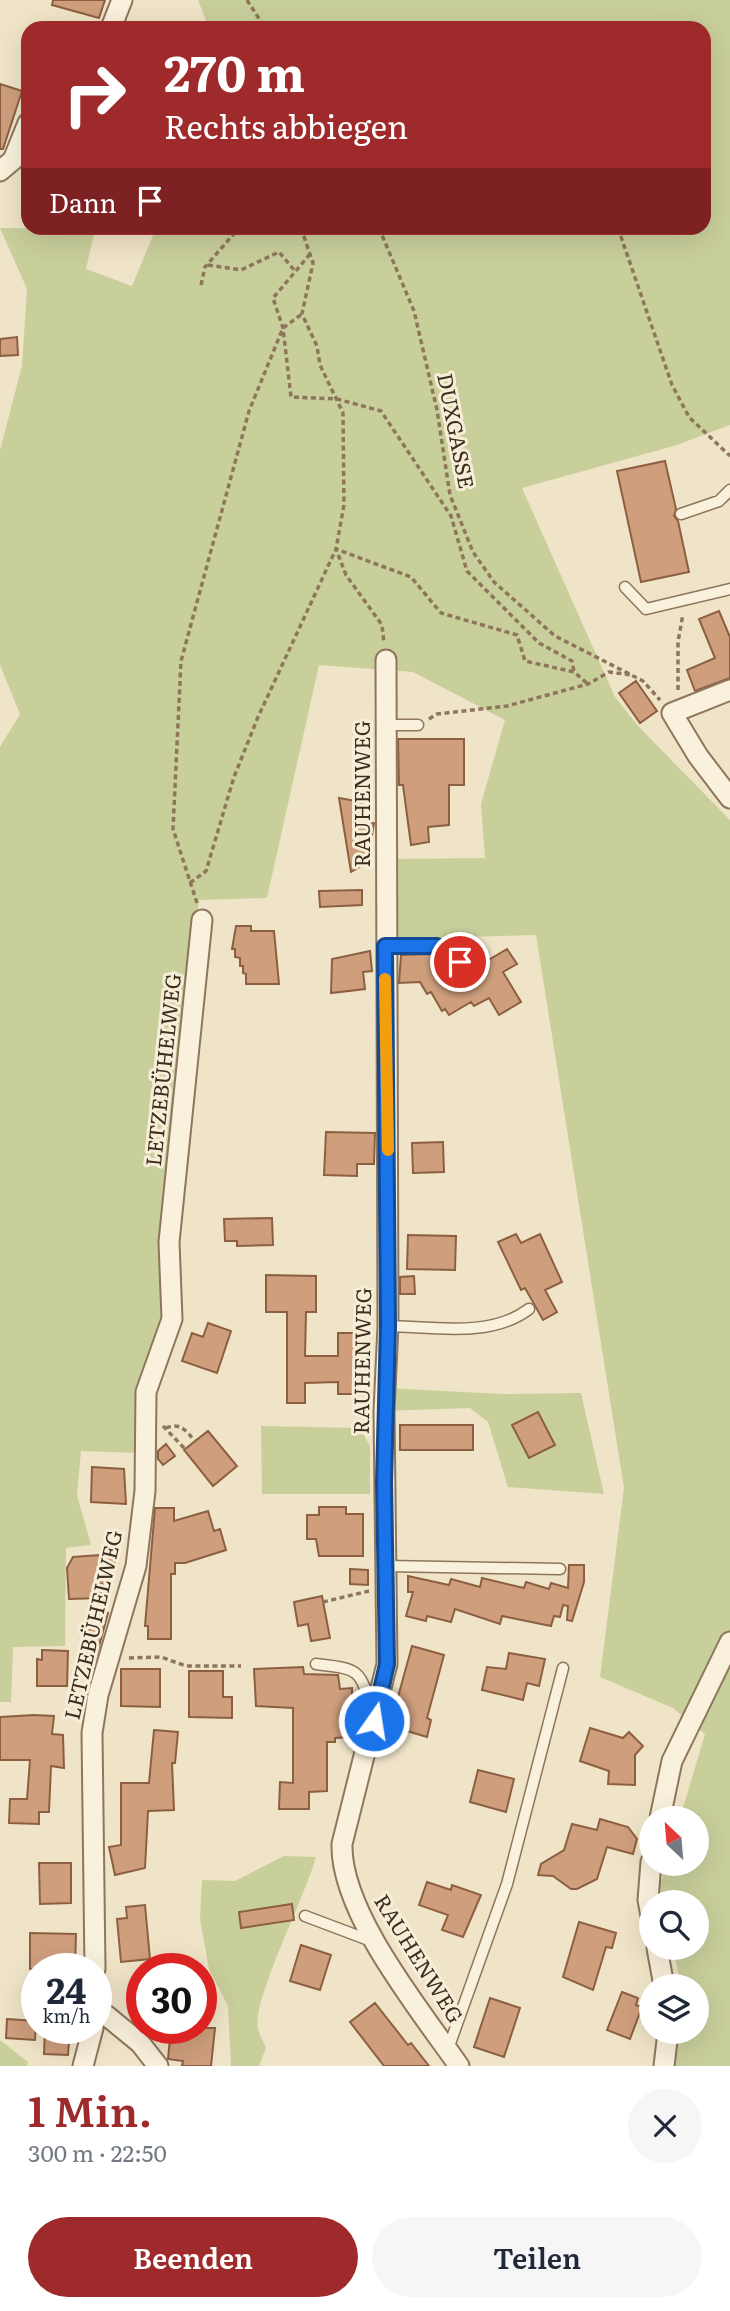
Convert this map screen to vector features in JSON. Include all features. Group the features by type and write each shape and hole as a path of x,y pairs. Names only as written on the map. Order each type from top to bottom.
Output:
{"street":[{"path":"114,21 122,0"},
{"path":"0,171 13,160 21,140"},
{"name":"RAUHENWEG","path":"386,660 388,1326 384,1407 387,1664 342,1844 341,1860 346,1881 376,1943 448,2058 459,2066"},
{"path":"730,690 678,712 698,756 730,798"},
{"name":"LETZEBÜHELWEG","path":"94,1953 92,1733 98,1695 136,1566 145,1490 146,1392 172,1319 169,1242 202,920"},
{"path":"662,1806 671,1760 730,1643"},
{"path":"112,2020 140,2042 158,2066"},
{"path":"83,2066 89,2044"},
{"path":"664,2066 667,2044"}],"lane":[{"path":"681,514 719,501 730,490"},
{"path":"625,587 646,609 730,589"},
{"path":"386,726 418,725"},
{"path":"385,946 437,946 460,962"},
{"path":"388,1326 488,1327 505,1324 529,1309"},
{"path":"387,1566 560,1569"},
{"path":"316,1664 351,1668 360,1676 374,1721"},
{"path":"448,2058 507,1884 563,1668"},
{"path":"305,1916 376,1943"}],"path":[{"path":"247,0 260,21"},
{"path":"201,285 208,265 233,235"},
{"path":"190,883 205,871 234,778 258,717 336,549 344,505 345,457 341,437 343,413 302,314 313,263 303,235"},
{"name":"DUXGASSE","path":"382,235 414,311 437,410 450,495 473,552 494,582 555,636 643,681 678,712"},
{"path":"620,235 672,385 689,417 730,456"},
{"path":"208,265 241,270 279,252 295,271"},
{"path":"310,254 273,298 283,328 291,397 337,399 381,411 451,516 467,571 539,643 572,661 574,672"},
{"path":"202,920 173,829 181,661 248,411 283,328 302,314"},
{"path":"336,549 411,577 441,613 517,635 525,661 574,672 588,684"},
{"path":"336,549 346,575 382,625 386,660"},
{"path":"678,712 678,642 681,617 694,598"},
{"path":"418,725 437,714 507,706 588,684 609,672 632,675"},
{"path":"145,1419 166,1428 185,1449"},
{"path":"166,1428 182,1427 195,1441"},
{"path":"323,1602 387,1587"},
{"path":"109,1659 161,1657 186,1666 241,1666"}],"green space":[{"path":"198,0 730,0 730,425 677,445 522,488 615,697 639,727 730,820 730,2066 671,2066 677,2044 709,2044 709,1974 678,1974 676,1960 709,1960 709,1890 661,1890 660,1886 663,1876 709,1876 709,1806 684,1806 705,1734 673,1708 600,1677 624,1488 536,935 394,939 393,859 485,858 481,804 505,720 413,672 319,665 267,898 199,900 191,960 163,1316 137,1453 81,1451 77,1495 91,1545 66,1548 65,1646 13,1647 11,1702 0,1702 0,747 20,714 0,665 0,450 22,366 27,289 0,228 21,228 21,235 94,235 86,269 132,286 153,235 711,235 711,21 206,21"},
{"path":"385,1388 503,1394 581,1393 604,1494 508,1487 488,1422 470,1408 384,1411"},
{"path":"261,1426 360,1428 370,1446 370,1494 262,1494"},
{"path":"284,1856 316,1857 263,1995 258,2028 266,2048 259,2066 231,2066 228,2006 217,1985 217,1953 206,1953 200,1919 202,1880 235,1881"},
{"path":"0,2040 28,2062 27,2066 0,2066"}],"building":[{"path":"53,0 105,0 99,18 52,5"},
{"path":"0,84 21,91 21,94 3,149 0,149"},
{"path":"17,337 18,355 0,356 0,339"},
{"path":"665,461 676,509 674,516 678,521 689,572 641,582 617,471"},
{"path":"719,611 730,637 730,678 695,691 687,670 715,658 699,619"},
{"path":"636,681 657,711 640,723 619,693"},
{"path":"398,739 464,739 464,785 449,785 449,825 428,827 429,842 411,845 403,785 399,785"},
{"path":"339,798 362,802 364,821 374,823 371,841 366,840 368,862 351,872"},
{"path":"362,890 362,905 320,907 319,891"},
{"path":"236,926 251,926 251,931 274,931 279,984 246,984 246,974 243,973 243,966 240,966 240,958 235,957 235,949 232,949"},
{"path":"507,949 517,964 503,972 521,1002 499,1015 489,998 474,1006 471,1002 449,1015 445,1009 442,1011 431,992 427,994 420,982 399,983 401,955 431,954 448,984"},
{"path":"370,951 372,971 363,972 365,989 331,993 332,959"},
{"path":"326,1132 375,1133 374,1164 357,1164 357,1176 324,1175"},
{"path":"443,1142 444,1172 413,1173 412,1143"},
{"path":"272,1218 273,1245 237,1246 237,1241 225,1241 224,1219"},
{"path":"516,1234 521,1243 540,1234 562,1282 545,1290 557,1312 543,1320 525,1288 521,1290 498,1242"},
{"path":"408,1235 456,1236 455,1270 407,1269"},
{"path":"266,1275 316,1276 316,1312 306,1312 305,1356 338,1356 338,1333 358,1333 358,1394 338,1394 338,1382 305,1383 305,1403 287,1403 287,1312 266,1312"},
{"path":"414,1276 415,1294 400,1294 400,1277"},
{"path":"208,1323 231,1331 217,1373 182,1361 192,1333 203,1337"},
{"path":"538,1412 555,1445 529,1458 512,1425"},
{"path":"400,1425 473,1425 473,1450 400,1450"},
{"path":"208,1431 237,1466 213,1486 184,1450"},
{"path":"166,1444 175,1456 163,1465 158,1459 158,1451"},
{"path":"92,1467 124,1469 126,1504 91,1502"},
{"path":"319,1507 346,1507 346,1514 363,1514 363,1556 319,1556 316,1539 307,1539 307,1515 319,1515"},
{"path":"155,1508 174,1508 174,1521 208,1511 214,1531 220,1529 226,1550 185,1563 175,1563 175,1574 171,1574 171,1639 148,1639 148,1626 145,1626"},
{"path":"114,1554 115,1569 106,1570 107,1584 101,1584 102,1598 69,1599 67,1568 73,1557"},
{"path":"569,1565 584,1565 584,1582 572,1621 567,1620 568,1606 563,1605 560,1617 554,1616 551,1626 502,1616 500,1624 455,1609 451,1622 427,1616 426,1621 406,1616 413,1592 408,1592 408,1576 449,1585 451,1579 480,1587 482,1578 524,1588 526,1582 549,1589 551,1583 568,1588"},
{"path":"350,1569 368,1570 368,1585 350,1584"},
{"path":"322,1596 330,1638 311,1641 308,1624 298,1626 294,1602"},
{"path":"92,1609 108,1613 94,1665 83,1664"},
{"path":"412,1646 444,1655 427,1718 431,1720 427,1737 407,1731 410,1720 393,1715"},
{"path":"42,1650 68,1651 67,1686 37,1686 37,1659 42,1660"},
{"path":"509,1653 545,1659 539,1686 527,1683 523,1700 482,1690 487,1667 506,1669"},
{"path":"303,1667 304,1674 338,1675 340,1689 352,1688 352,1737 335,1738 335,1742 327,1742 327,1791 309,1792 309,1809 279,1809 280,1782 293,1783 293,1708 256,1706 254,1669"},
{"path":"121,1669 160,1669 160,1707 121,1706"},
{"path":"189,1671 223,1671 223,1697 232,1697 232,1718 189,1717"},
{"path":"54,1716 52,1734 63,1735 64,1768 51,1766 49,1812 39,1812 39,1824 9,1823 10,1799 27,1799 30,1760 0,1760 0,1717"},
{"path":"590,1728 623,1738 629,1732 643,1746 635,1755 635,1785 608,1784 609,1771 580,1761"},
{"path":"154,1730 178,1732 175,1763 172,1763 174,1810 148,1811 145,1868 115,1875 109,1847 121,1845 121,1783 149,1783"},
{"path":"478,1770 514,1779 506,1812 470,1802"},
{"path":"600,1819 628,1827 637,1839 633,1854 607,1847 597,1879 577,1889 571,1889 553,1876 538,1875 541,1864 564,1850 572,1824 597,1830"},
{"path":"39,1863 71,1863 71,1903 40,1904"},
{"path":"427,1882 451,1890 452,1885 481,1895 463,1937 442,1930 448,1915 419,1905"},
{"path":"292,1904 294,1920 241,1928 239,1912"},
{"path":"145,1905 149,1953 126,1953 126,1961 121,1962 117,1919 127,1918 126,1907"},
{"path":"579,1922 616,1933 612,1948 606,1947 593,1990 563,1977"},
{"path":"30,1933 76,1934 75,1953 30,1953"},
{"path":"301,1945 331,1955 320,1990 290,1981"},
{"path":"622,1992 638,1998 636,2005 639,2006 639,2015 630,2039 607,2030"},
{"path":"490,1998 520,2008 504,2057 474,2047"},
{"path":"375,2003 408,2045 411,2043 429,2066 384,2066 350,2022"},
{"path":"7,2019 21,2020 21,2039 6,2038"},
{"path":"44,2044 69,2044 68,2055 44,2054"},
{"path":"169,2044 213,2044 211,2066 182,2066 183,2061 168,2059"}],"slow traffic":[{"path":"385,979 388,1150"}],"route":[{"path":"374,1721 387,1664 384,1482 388,1326 385,946 437,946 460,962"}]}
